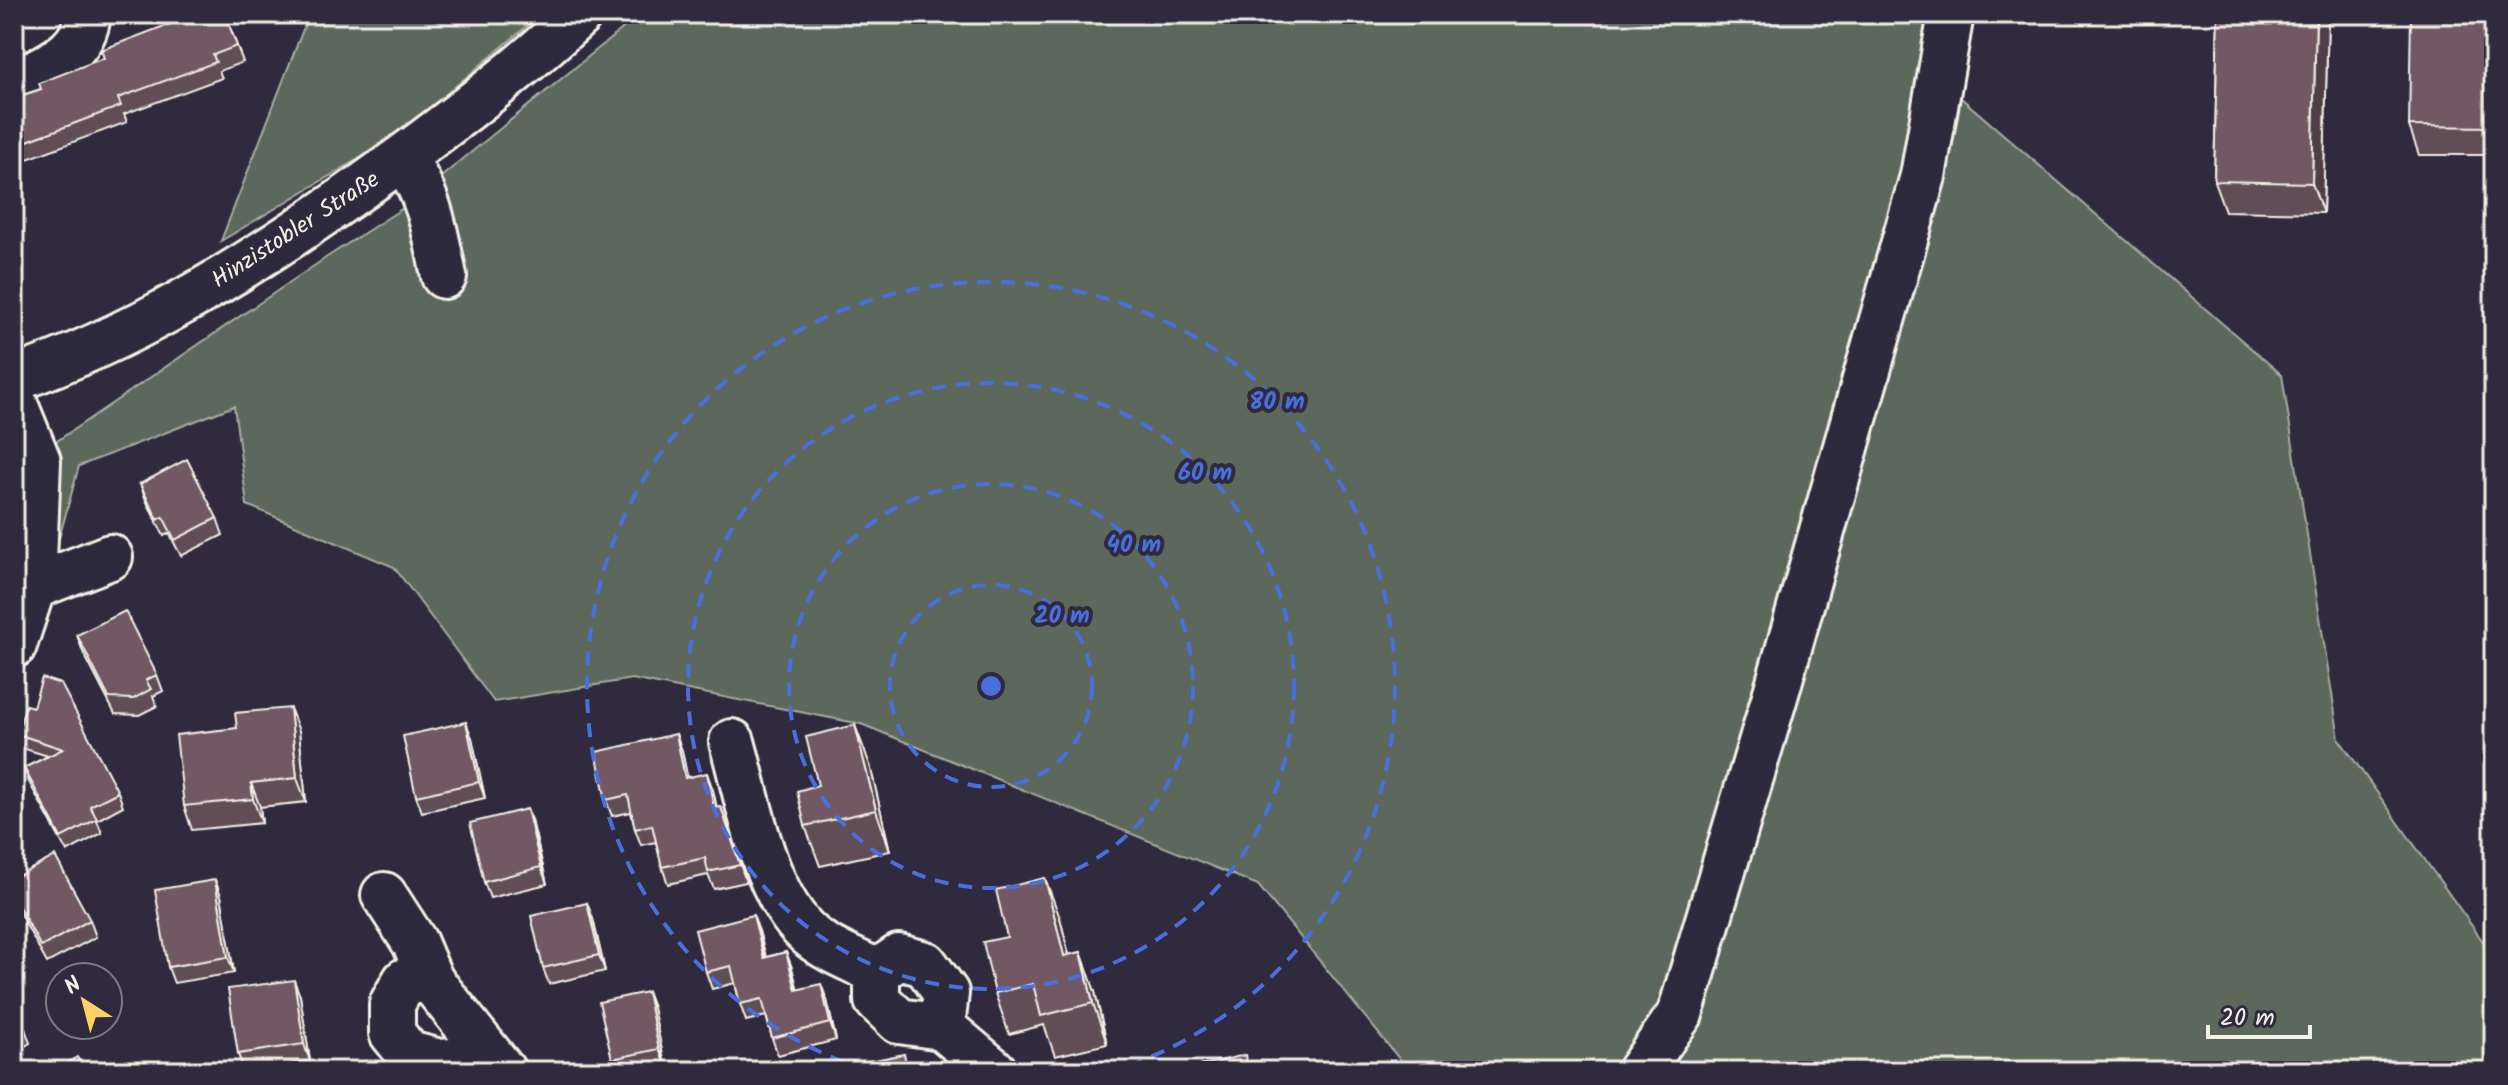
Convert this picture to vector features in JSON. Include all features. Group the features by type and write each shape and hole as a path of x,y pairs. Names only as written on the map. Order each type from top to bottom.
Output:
{"street":[{"path":"14,84 67,55 85,31 88,14"},
{"path":"1640,1071 1680,1014 1776,693 1923,176 1951,14"},
{"name":"Hinzistobler Straße","path":"14,379 85,352 166,312 280,244 403,158 566,27"},
{"path":"403,158 418,178 433,220 444,276"},
{"path":"14,402 38,461 33,587 14,645"},
{"path":"33,587 110,557"},
{"path":"732,742 769,874 785,904 812,937 877,972 899,957 925,964 946,993 942,1027 994,1071"},
{"path":"384,895 415,943 431,981 498,1064"},
{"path":"431,981 405,981 392,1004 392,1033 409,1054 440,1062 498,1064"}],"green space":[{"path":"309,14 541,14 398,135 221,241"},
{"path":"636,14 1970,14 1960,97 2282,375 2339,739 2494,957 2494,1071 1409,1071 1258,885 861,724 632,679 494,702 394,567 247,505 234,406 79,466 54,557 48,447 403,208 621,30"}],"building":[{"path":"196,14 225,14 237,46 213,55 216,62 118,98 121,106 14,146 14,98 41,89 39,83 104,58 101,50"},
{"path":"2218,14 2316,14 2312,183 2214,181"},
{"path":"2411,14 2494,14 2494,127 2409,126"},
{"path":"14,147 20,163 14,165"},
{"path":"187,459 217,518 175,540 163,517 158,520 140,484"},
{"path":"125,611 157,675 146,680 151,689 133,699 109,698 77,635"},
{"path":"42,678 61,684 118,792 90,806 97,819 61,838 24,768 63,749 17,734 26,705 33,707"},
{"path":"290,708 297,778 251,783 253,799 184,806 176,735 237,728 235,713"},
{"path":"466,722 479,782 416,796 403,736"},
{"path":"855,725 876,810 805,826 797,791 818,785 806,737"},
{"path":"676,734 685,778 707,773 714,808 721,807 740,865 708,872 705,858 662,867 652,825 635,829 628,795 606,800 596,752"},
{"path":"527,809 541,867 484,882 470,823"},
{"path":"55,856 90,920 41,947 14,898 14,878"},
{"path":"1045,878 1064,956 1081,952 1093,1003 1041,1016 1033,984 995,993 983,942 1007,937 996,890"},
{"path":"215,880 228,957 168,967 155,890"},
{"path":"587,903 599,955 543,968 531,916"},
{"path":"753,915 764,958 786,952 796,990 821,984 830,1023 772,1038 762,999 740,1004 731,966 706,972 695,930"},
{"path":"294,980 304,1044 238,1054 228,989"},
{"path":"647,992 659,1049 612,1059 599,1002"},
{"path":"14,1006 22,1020 14,1024"},
{"path":"904,1054 908,1071 852,1071 851,1065"},
{"path":"1245,1055 1248,1071 1195,1071 1194,1067"},
{"path":"77,1057 85,1071 53,1071"}]}
